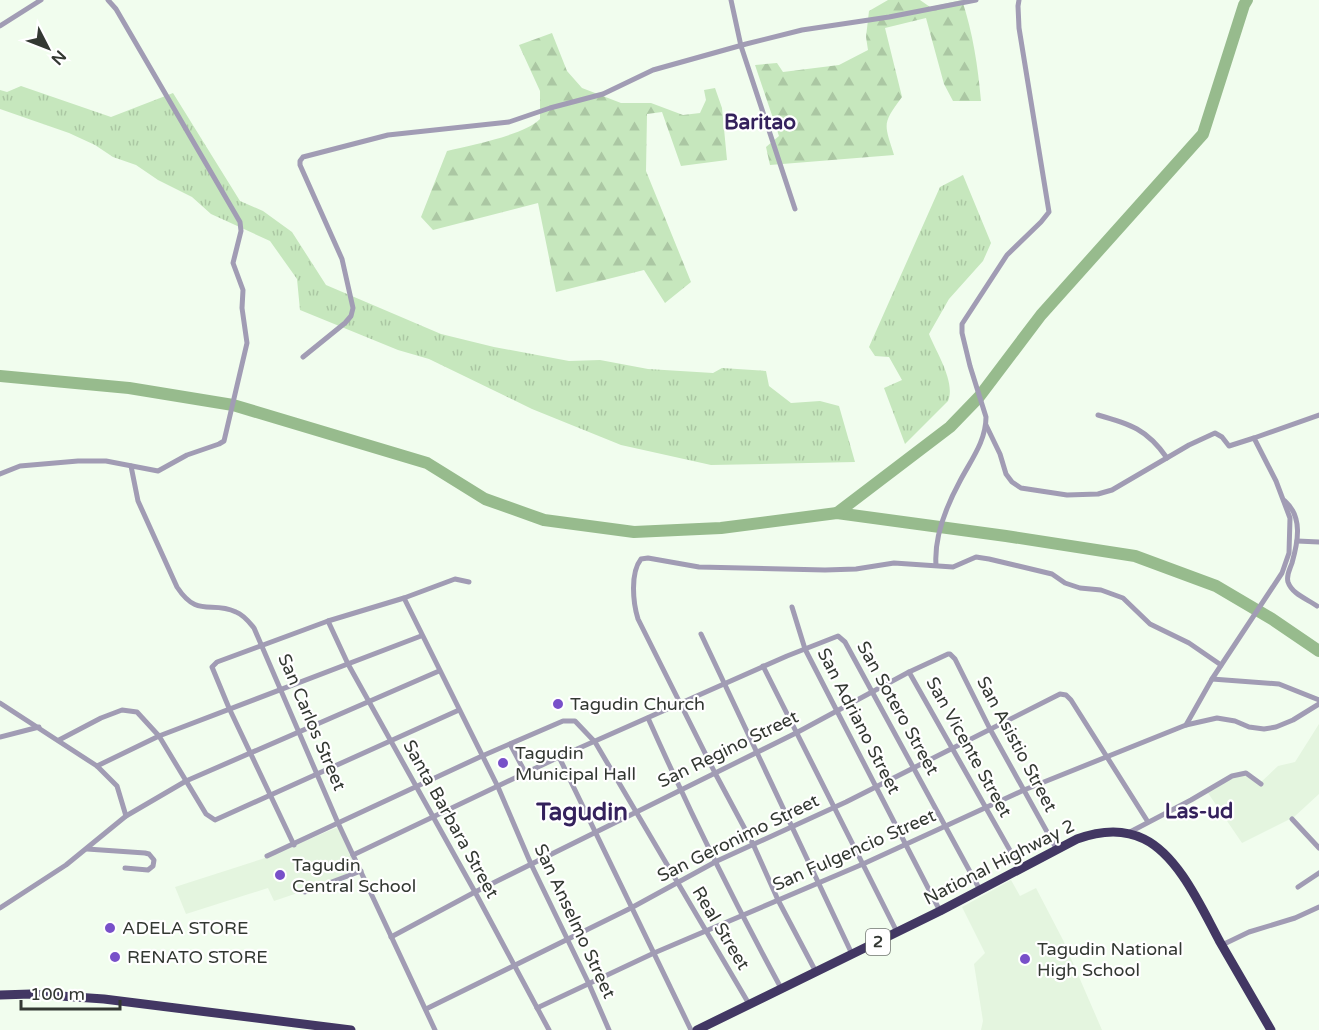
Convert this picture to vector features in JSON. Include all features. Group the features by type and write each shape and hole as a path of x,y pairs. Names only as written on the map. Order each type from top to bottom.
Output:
{"highway":[{"name":"National Highway 2","path":"697,1030 940,911 1056,848 1077,838 1099,832 1128,833 1144,839 1155,846 1178,869 1271,1030"},
{"path":"0,994 31,993 116,1000 351,1030"}],"street":[{"path":"0,26 41,0"},
{"path":"0,474 20,466 78,461 106,461 159,471 187,455 219,444 224,441 247,343 242,308 243,290 233,263 241,231 240,222 116,9 108,0"},
{"path":"731,0 741,46 795,209"},
{"path":"303,357 345,323 351,316 353,308 342,258 300,165 303,157 388,135 508,122 603,94 653,70 802,30 889,17 976,0"},
{"path":"936,565 936,548 948,509 981,443 986,426 986,417 965,347 962,324 1007,255 1049,212 1019,28 1019,0"},
{"path":"1098,415 1123,422 1144,432 1158,444 1167,458"},
{"path":"986,426 1000,454 1006,474 1021,488 1067,495 1098,494 1130,481 1167,458 1215,433 1222,437 1229,446 1319,415"},
{"path":"1185,725 1212,679 1278,580 1287,562 1291,534 1290,518 1284,500 1254,438"},
{"name":"San Carlos Street","path":"131,466 138,501 183,597 196,606 229,610 241,614 254,628 338,823 435,1030"},
{"path":"1284,500 1293,507 1298,529 1288,573 1289,583 1298,595 1317,606"},
{"path":"1297,541 1319,542"},
{"path":"816,972 778,900 753,844 715,773 634,607 633,591 637,565 644,558 699,567 825,570 856,569 894,563 953,567 976,557 989,559 1052,574 1065,583 1123,598 1150,624 1223,662"},
{"path":"294,845 212,667 217,662 328,621 404,598 455,579 469,582"},
{"name":"San Anselmo Street","path":"404,598 498,787 531,864 609,1030"},
{"name":"San Adriano Street","path":"792,607 805,649 940,911"},
{"name":"Santa Barbara Street","path":"328,621 348,664 549,1030"},
{"path":"701,634 852,954"},
{"path":"97,766 159,736 421,636"},
{"name":"San Sotero Street","path":"805,649 840,637 980,890"},
{"path":"353,855 559,757 805,649"},
{"name":"San Regino Street","path":"391,937 475,892 796,733 909,672 950,654"},
{"name":"San Asistio Street","path":"950,654 955,659 990,729 1056,848"},
{"path":"763,666 897,932"},
{"path":"0,908 66,865 126,816 186,781 439,671"},
{"name":"San Vicente Street","path":"909,672 1020,868"},
{"path":"1212,679 1279,684 1319,702"},
{"name":"San Geronimo Street","path":"426,1009 632,908 717,861 833,808 1063,694 1071,700 1107,758"},
{"name":"San Fulgencio Street","path":"537,1008 654,952 863,864 1024,790 1185,725 1217,718 1249,727 1276,728 1293,720 1319,702"},
{"path":"0,703 97,766 117,786 126,816"},
{"path":"59,740 101,718 122,710 137,712 159,736 206,814 212,819 219,819 459,710"},
{"path":"648,718 680,790 717,861 742,916 781,988"},
{"name":"Real Street","path":"510,744 569,720 580,726 595,742 749,1004"},
{"path":"0,737 39,727"},
{"path":"267,856 510,744 526,774"},
{"path":"559,757 691,1030"},
{"path":"1107,758 1148,822"},
{"path":"1128,833 1241,772 1261,784"},
{"path":"1292,819 1319,848"},
{"path":"87,849 145,853 154,860 153,866 148,870 125,868"},
{"path":"305,892 362,871"},
{"path":"1298,887 1319,873"},
{"path":"1222,945 1249,932 1295,918 1319,907"}],"shaded area":[{"path":"1319,724 1319,794 1294,817 1242,843 1208,793 1225,781 1245,773 1259,784 1278,766 1295,762"},
{"name":"Tagudin Central School","path":"338,827 357,870 336,880 274,901 268,888 186,914 175,887 262,859"},
{"name":"Tagudin National High School","path":"1011,880 1020,896 1036,888 1063,940 1102,1030 981,1030 983,1021 974,964 985,953 962,907"}],"green space":[{"path":"888,0 920,0 930,7 962,0 975,50 981,101 953,101 944,84 926,18 885,28 902,97 891,113 887,124 894,155 770,165 766,147 779,136 755,65 777,63 783,72 839,65 868,50 866,37 869,11"},
{"path":"552,33 567,71 582,88 621,103 651,103 683,115 700,113 706,100 704,90 715,88 722,108 727,160 681,166 662,112 647,114 646,171 691,282 665,303 644,270 556,292 538,203 433,230 421,217 447,151 510,135 533,125 540,119 540,91 519,45"},
{"path":"21,86 111,117 173,93 240,201 263,211 292,232 326,285 441,334 494,347 569,361 600,360 648,369 713,373 722,368 766,371 769,386 791,403 820,401 839,406 855,462 711,465 621,445 532,409 429,359 398,350 300,310 297,279 270,241 211,214 192,197 158,180 136,165 113,157 95,145 69,133 0,109 0,90 7,92"},
{"path":"963,175 991,243 983,261 949,299 929,334 947,376 950,393 948,401 905,444 884,388 902,380 889,357 875,356 869,347 940,187"}],"waterway":[{"path":"837,513 950,427 979,397 1041,315 1203,134 1247,0"},
{"path":"0,376 129,388 233,405 427,463 485,499 544,520 634,532 721,528 837,513 1135,556 1216,586 1272,619 1319,651"}],"place":[{"name":"Tagudin Church","path":"558,704"},
{"name":"Tagudin Municipal Hall","path":"503,763"},
{"name":"Tagudin Central School","path":"280,875"},
{"name":"ADELA STORE","path":"110,928"},
{"name":"RENATO STORE","path":"115,957"},
{"name":"Tagudin National High School","path":"1025,959"}],"district":[{"name":"Baritao","path":"760,122"},
{"name":"Las-ud","path":"1199,811"},
{"name":"Tagudin","path":"582,812"}]}
